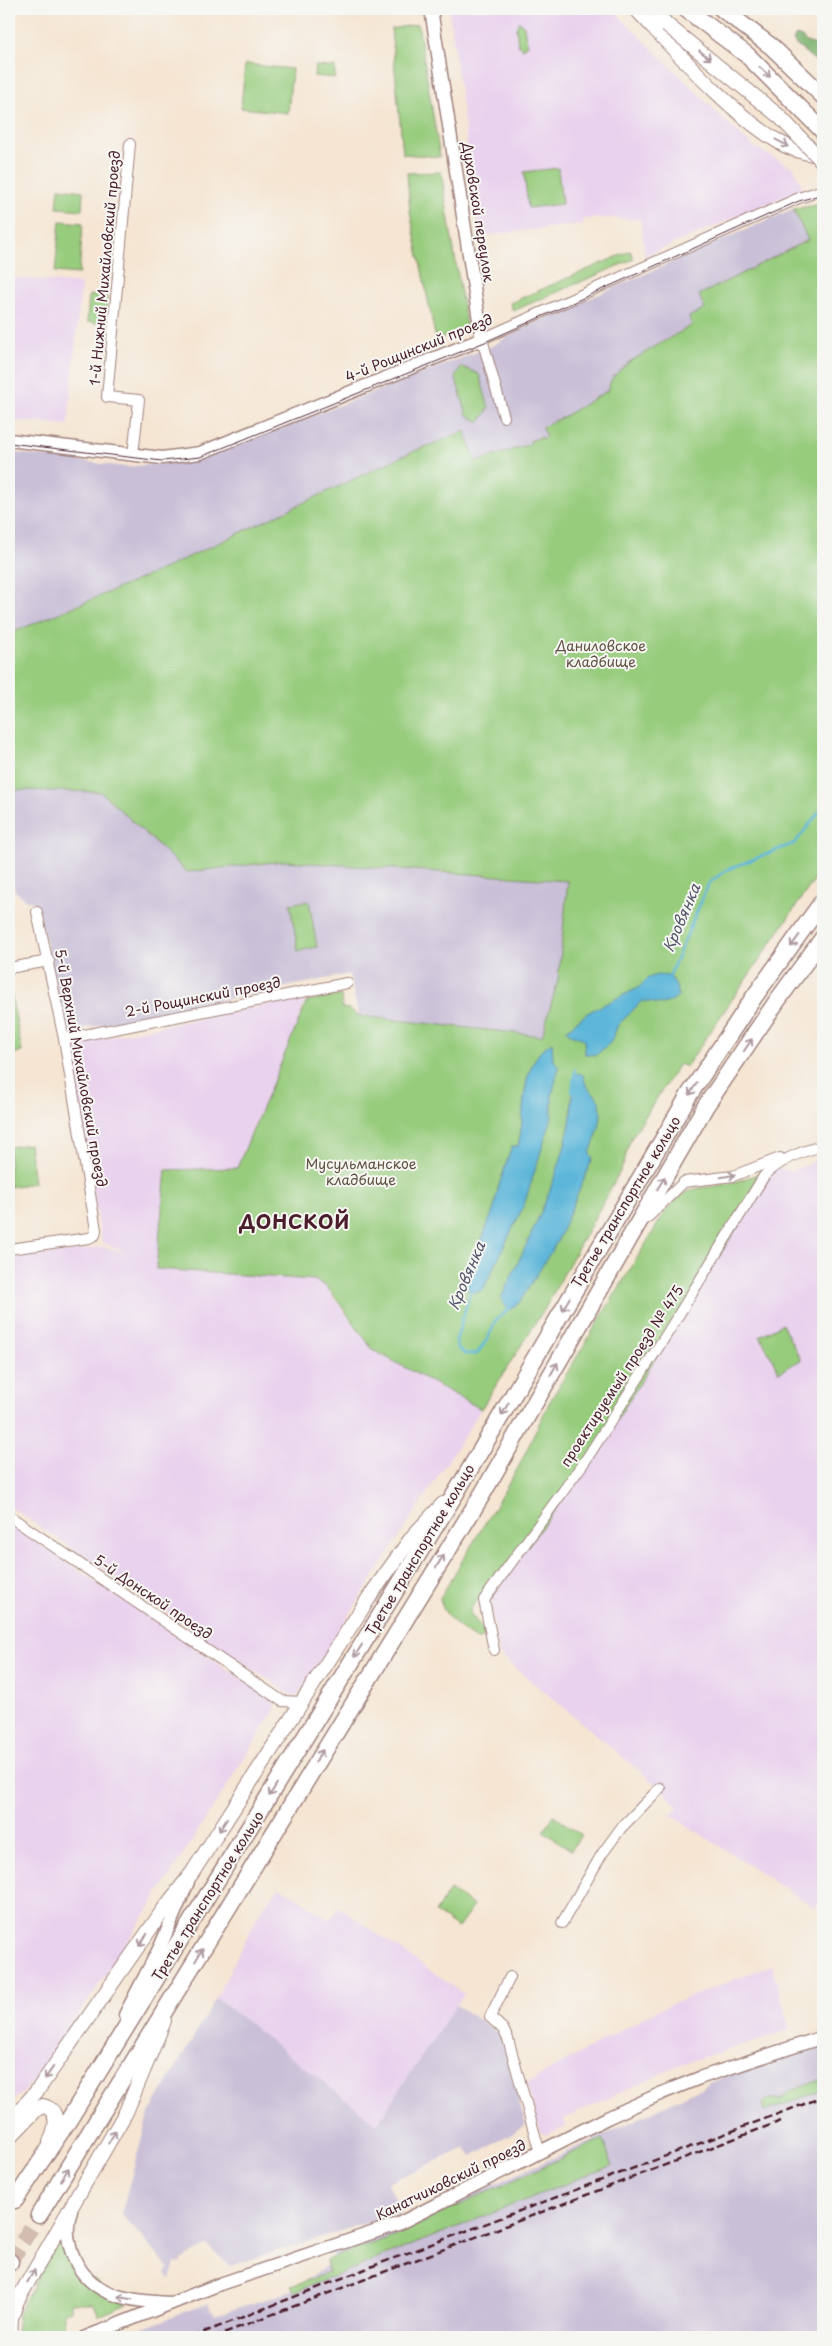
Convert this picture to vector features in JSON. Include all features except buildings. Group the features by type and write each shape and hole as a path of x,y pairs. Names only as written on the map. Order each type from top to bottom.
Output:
{"main road":[{"path":"636,9 728,101 762,130 780,143 800,152 823,156"},
{"path":"658,9 660,17 667,25 780,117 823,162"},
{"path":"686,9 747,55 823,131"},
{"path":"722,9 772,47 811,83"},
{"path":"739,9 785,52 823,96"},
{"name":"Третье транспортное кольцо","path":"15,2200 81,2100 457,1491 689,1095 754,997 823,901"},
{"name":"Третье транспортное кольцо","path":"39,2215 480,1498 706,1107 777,1001 823,938"},
{"path":"9,2122 37,2091 164,1908 192,1873 304,1702 372,1593 413,1536 457,1491"},
{"path":"10,2337 11,2318 18,2301 135,2096 174,1997"},
{"path":"9,2138 40,2106 47,2107 54,2113 56,2118 55,2130 33,2172"}],"street":[{"name":"Духовской переулок","path":"431,9 482,339 504,417"},
{"name":"1-й Нижний Михайловский проезд","path":"130,144 107,397 139,400 132,455"},
{"name":"4-й Рощинский проезд","path":"9,440 162,458 200,454 482,339 790,201 823,190"},
{"name":"5-й Верхний Михайловский проезд","path":"9,1249 89,1238 95,1235 96,1230 64,1038 37,912"},
{"path":"9,968 49,961"},
{"name":"2-й Рощинский проезд","path":"64,1038 347,983"},
{"name":"проектируемый проезд № 475","path":"494,1650 484,1600 585,1461 668,1332 764,1176 772,1167 800,1152 823,1146"},
{"path":"631,1234 684,1182 733,1176 800,1152"},
{"name":"5-й Донской проезд","path":"9,1516 282,1700 304,1702"},
{"path":"282,1700 290,1721"},
{"path":"562,1923 602,1854 621,1828 660,1788"},
{"path":"81,2100 152,1964 192,1873"},
{"path":"510,1978 490,2016 503,2029 508,2039 540,2153"},
{"name":"Канатчиковский проезд","path":"86,2337 220,2284 398,2224 607,2118 702,2076 823,2037"},
{"path":"78,2194 67,2224 68,2238 76,2263 90,2281 102,2291 124,2299 173,2304"}],"shaded area":[{"path":"449,9 612,9 744,139 756,148 794,168 803,188 645,256 641,220 616,218 583,219 583,224 479,236"},
{"path":"793,209 808,240 700,295 705,309 692,324 629,362 612,378 607,391 542,427 547,437 542,439 541,437 531,444 476,462 465,431 405,455 159,571 9,634 9,452 126,467 198,460 490,347 525,327"},
{"path":"9,277 81,284 68,425 9,420"},
{"path":"9,791 101,792 187,872 284,861 568,880 558,980 542,1036 359,1016 349,974 71,1031 65,1027 37,903 26,900 15,891 9,862"},
{"path":"306,997 294,1034 237,1168 297,1277 314,1280 324,1285 373,1350 481,1409 297,1696 294,1697 9,1506 9,1259 104,1247 127,1253 102,1242 69,1050 73,1044"},
{"path":"823,1158 823,1891 816,1908 671,1815 678,1807 660,1788 499,1654 490,1597 589,1464 775,1167 791,1171"},
{"path":"9,1524 272,1699 276,1708 129,1940 34,2081 9,2105"},
{"path":"280,1887 330,1919 339,1907 464,1994 377,2125 216,1998 262,1908"},
{"path":"772,1965 790,2030 681,2064 564,2119 565,2127 547,2135 540,2132 527,2083 659,2009"},
{"path":"216,1998 377,2124 456,2005 500,2034 526,2125 472,2156 465,2148 388,2183 401,2212 230,2266 207,2245 181,2260 181,2263 175,2263 170,2279 166,2274 169,2268 121,2214 148,2116"},
{"path":"823,2045 823,2337 120,2337 209,2303 215,2315 291,2291 333,2261 332,2248 430,2213 617,2129 727,2075"}],"green space":[{"path":"519,21 524,26 527,44 523,49 518,45 516,28"},
{"path":"418,24 440,157 403,154 391,29"},
{"path":"796,35 802,37 806,42 823,47 823,67 796,45 793,40"},
{"path":"245,64 292,69 288,113 241,108"},
{"path":"315,66 335,67 335,78 314,76"},
{"path":"558,168 562,204 528,208 524,172"},
{"path":"441,172 467,330 436,340 410,212 407,173"},
{"path":"59,188 83,191 82,210 57,208"},
{"name":"Даниловское кладбище","path":"823,204 823,867 686,1067 679,1064 630,1140 623,1166 545,1308 481,1409 373,1350 332,1293 324,1285 314,1280 156,1269 166,1170 237,1168 307,1001 341,995 342,1008 349,1009 359,1016 542,1036 558,980 568,881 284,861 187,872 101,792 15,790 9,760 9,634 159,571 405,455 465,431 476,462 530,444 530,441 541,437 542,439 546,437 542,427 607,391 612,378 629,362 692,325 689,317 705,309 699,295 808,240 793,209"},
{"path":"60,221 83,223 79,274 55,272"},
{"path":"630,251 634,259 513,311 510,303"},
{"path":"89,295 107,297 105,324 87,322"},
{"path":"462,367 479,374 489,408 480,422 467,415 455,376"},
{"path":"309,901 317,947 298,951 290,904"},
{"path":"11,993 22,1052 9,1054 9,994"},
{"path":"29,1144 34,1183 9,1187 9,1147"},
{"path":"775,1167 589,1464 490,1597 483,1592 470,1610 471,1615 488,1635 477,1640 449,1617 440,1598 519,1466 550,1401 665,1212 683,1195 697,1188 734,1182"},
{"path":"782,1324 801,1360 779,1372 760,1336"},
{"path":"554,1816 581,1835 571,1850 543,1831"},
{"path":"450,1890 474,1906 458,1928 435,1912"},
{"path":"823,2079 823,2090 764,2112 762,2104 771,2099 782,2099 790,2091"},
{"path":"602,2139 613,2165 294,2292 291,2286 328,2273 326,2260 396,2235"},
{"path":"64,2231 72,2264 127,2304 99,2316 94,2303 70,2303 70,2311 64,2311 64,2328 36,2337 16,2337 18,2313"}],"water":[{"path":"657,975 670,976 676,986 678,996 665,1003 642,1001 618,1025 611,1042 596,1055 585,1054 584,1040 566,1030 589,1012 638,988 648,978"},
{"path":"552,1042 553,1059 559,1067 552,1095 552,1117 524,1205 483,1290 474,1293 467,1289 466,1281 494,1208 498,1188 512,1146 518,1146 528,1075 541,1051"},
{"path":"579,1073 583,1075 588,1088 599,1101 601,1109 600,1124 590,1154 593,1158 558,1240 520,1302 511,1309 504,1306 501,1298 531,1236 557,1172 570,1122 574,1075"}],"waterway":[{"name":"Кровянка","path":"669,977 709,883 726,870 795,843 823,807"},
{"name":"Кровянка","path":"572,1093 575,1070"},
{"name":"Кровянка","path":"471,1290 456,1340 457,1347 465,1354 477,1354 488,1338 496,1320 511,1307"}],"tunnel":[{"path":"10,2262 39,2215"}],"tram line":[{"path":"9,443 162,461 200,457 485,342 799,201 823,194"}],"railway":[{"path":"192,2337 373,2266 823,2097"},
{"path":"213,2337 781,2121"}],"district":[{"name":"ДОНСКОЙ","path":"295,1222"}],"park label":[{"name":"Мусульманское кладбище","path":"361,1172"}]}
